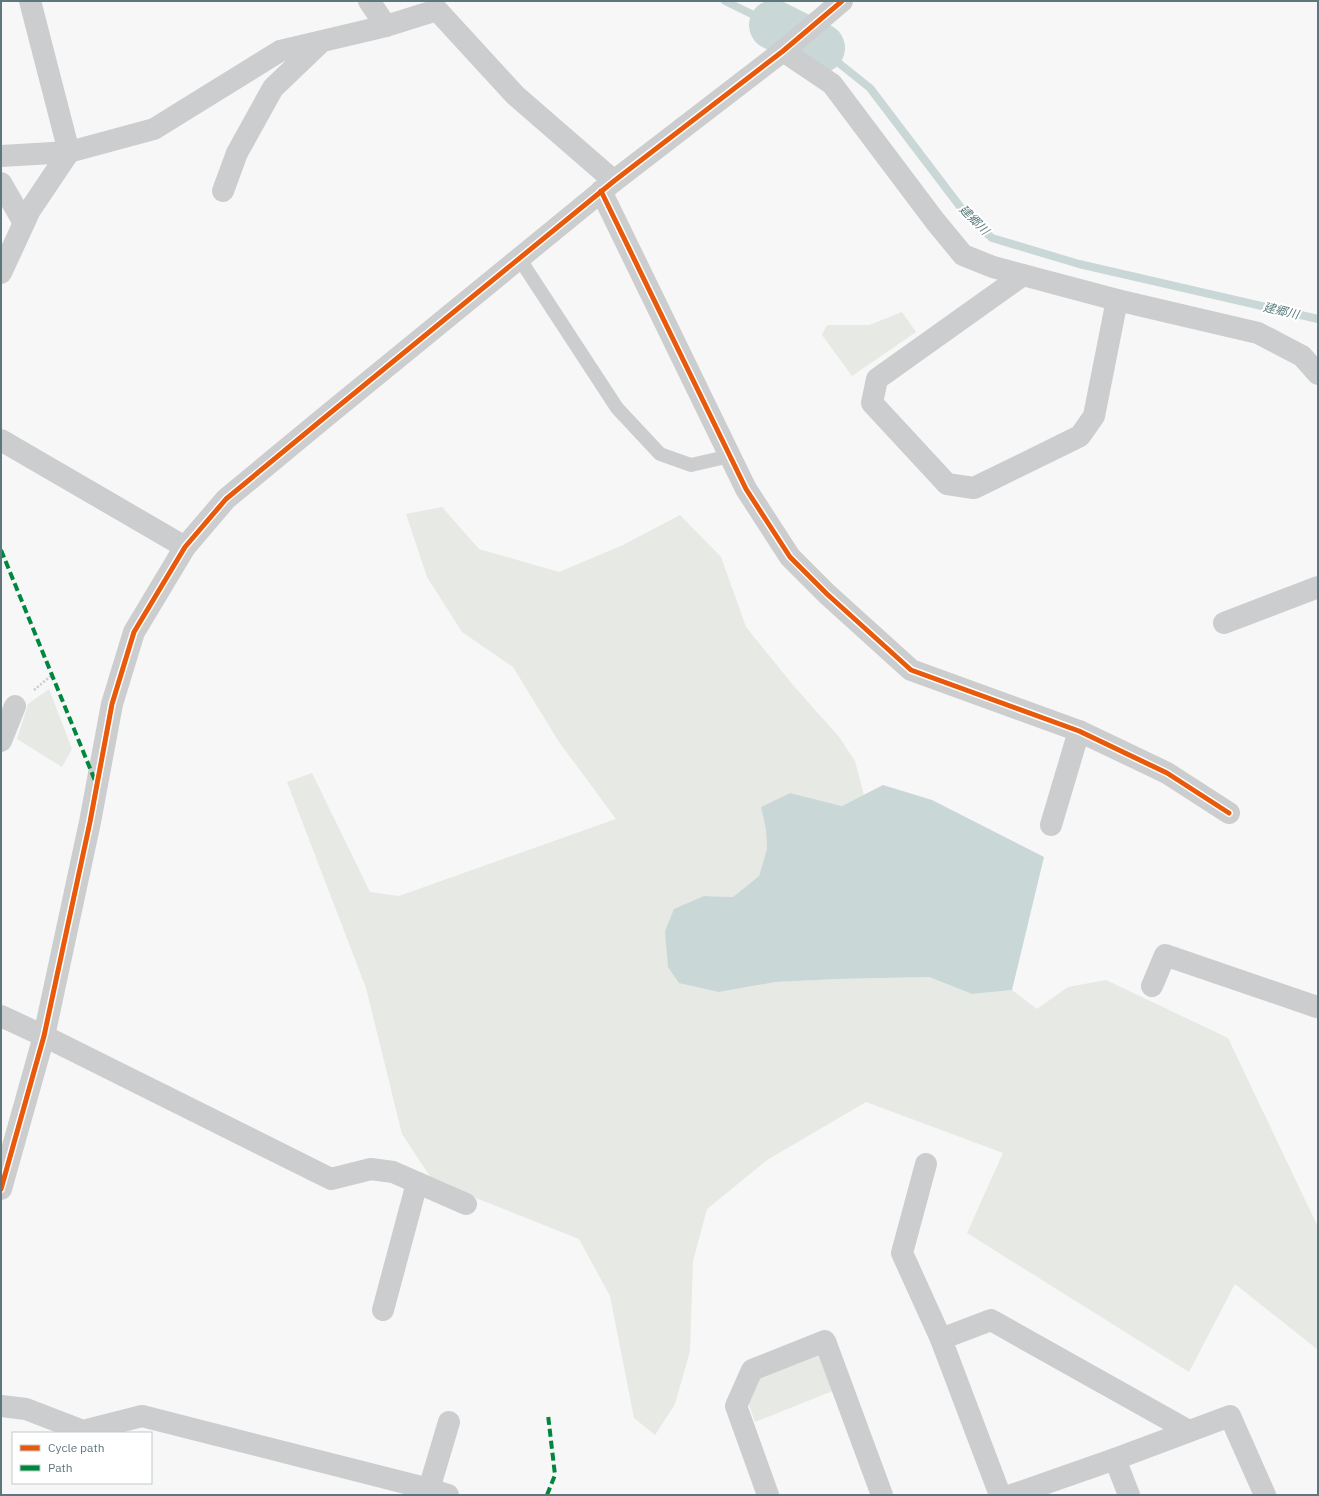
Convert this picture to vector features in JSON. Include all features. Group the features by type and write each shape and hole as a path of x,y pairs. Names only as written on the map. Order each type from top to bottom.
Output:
{"street":[{"path":"1,273 30,210 68,152 30,1"},
{"path":"369,1 386,26"},
{"path":"1,1189 44,1036 90,822 112,704 134,632 185,547 226,499 607,186 787,48 842,1"},
{"path":"1,156 68,152 154,129 280,51 386,26 438,6 515,96 607,186 746,489 790,557 826,594 911,670 1079,731 1167,773 1229,813"},
{"path":"223,191 237,153 274,88 322,41"},
{"path":"787,48 832,84 935,221 963,255 993,268 1117,300 1258,333 1302,356 1318,374"},
{"path":"1,183 24,222"},
{"path":"1023,275 878,379 872,403 947,484 974,488 1080,436 1094,416 1117,300"},
{"path":"1,440 185,547"},
{"path":"1224,623 1318,587"},
{"path":"1,741 16,706"},
{"path":"1051,825 1079,731"},
{"path":"1152,986 1165,955 1318,1007"},
{"path":"1,1016 331,1179 370,1169 392,1172 466,1204"},
{"path":"926,1164 902,1253 941,1339 1000,1495"},
{"path":"383,1310 417,1183"},
{"path":"941,1339 991,1320 1189,1431"},
{"path":"768,1495 736,1406 752,1370 825,1341 882,1495"},
{"path":"1,1406 26,1409 83,1431 142,1416 438,1492 449,1422"},
{"path":"1012,1495 1230,1416 1265,1495"},
{"path":"1114,1459 1129,1495"}],"lane":[{"path":"519,258 617,408 660,454 691,465 730,456"}],"shaded area":[{"path":"902,312 916,332 852,376 822,335 827,325 869,325"},
{"path":"442,507 479,549 559,572 623,545 680,515 721,557 746,627 793,685 839,737 855,761 864,795 842,806 790,793 761,807 766,830 767,849 759,876 733,897 704,896 719,992 776,982 929,977 972,994 1012,990 1037,1009 1068,987 1106,980 1228,1038 1318,1227 1318,1350 1235,1284 1189,1372 967,1233 1003,1153 866,1102 767,1160 707,1209 693,1261 690,1351 675,1404 655,1435 634,1418 610,1296 579,1239 433,1181 402,1134 366,988 287,782 312,773 370,892 399,896 616,819 559,742 513,667 462,632 427,577 406,514"},
{"path":"49,689 72,749 62,767 17,739 28,704"},
{"path":"883,785 932,800 1044,857 1012,990 972,994 929,977 776,982 719,992 679,983 668,967 665,931 674,909 704,896 733,897 759,876 767,849 766,830 761,807 790,793 842,806"},
{"path":"819,1351 833,1391 755,1422 748,1402 759,1376"}],"waterway":[{"name":"建郷川","path":"725,1 774,25"},
{"name":"建郷川","path":"774,25 820,48"},
{"name":"建郷川","path":"820,48 870,88 968,217 992,238 1079,264 1318,319"}],"marked path":[{"path":"1,550 96,783"},
{"path":"547,1495 555,1475 548,1415"}],"cycle path":[{"path":"1,1189 44,1036 90,822 112,704 134,632 185,547 226,499 614,181 783,51 842,1"},
{"path":"601,191 746,489 790,557 827,594 911,670 1079,731 1167,773 1229,813"}]}
